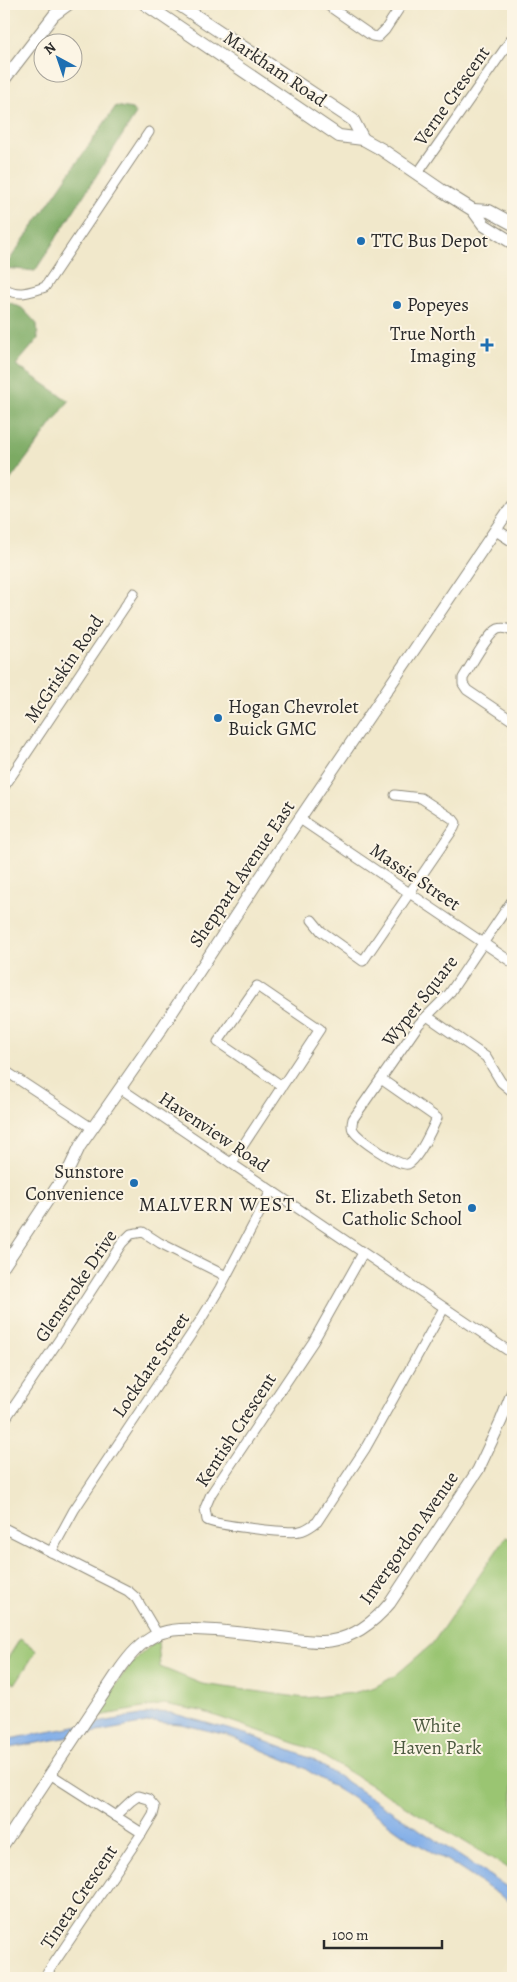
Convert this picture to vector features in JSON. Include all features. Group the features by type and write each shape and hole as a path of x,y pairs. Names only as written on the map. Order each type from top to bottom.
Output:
{"main road":[{"path":"4,80 55,9 69,4"},
{"name":"Markham Road","path":"145,4 339,136 363,139 418,173 473,210 484,225 513,243"},
{"name":"Markham Road","path":"178,4 353,120 363,139"},
{"name":"Markham Road","path":"473,210 489,211 513,224"},
{"name":"Sheppard Avenue East","path":"4,1266 70,1166 92,1128 513,504"},
{"path":"496,530 513,541"},
{"name":"Invergordon Avenue","path":"4,1844 120,1668 141,1645 158,1635 176,1630 217,1630 309,1641 330,1641 368,1625 390,1603 469,1484 484,1459 513,1391"}],"street":[{"path":"326,4 372,36 378,37 385,30 402,4"},
{"name":"Verne Crescent","path":"418,173 513,37"},
{"path":"4,288 10,292 29,293 45,287 149,132"},
{"name":"McGriskin Road","path":"4,787 134,593"},
{"path":"513,632 509,629 500,628 492,633 464,678 463,684 467,690 513,721"},
{"path":"312,920 321,931 363,961 456,823 421,798 395,795"},
{"name":"Massie Street","path":"300,819 513,963"},
{"name":"Wyper Square","path":"381,1079 437,1118 412,1162 406,1165 398,1164 361,1139 354,1132 353,1119 418,1024 449,994 513,899"},
{"path":"232,1162 320,1029 257,986 218,1042 282,1086"},
{"path":"427,1016 486,1057 501,1082 513,1092"},
{"path":"4,1070 92,1128"},
{"name":"Havenview Road","path":"120,1088 513,1354"},
{"name":"Lockdare Street","path":"51,1552 74,1510 200,1321 271,1191"},
{"name":"Glenstroke Drive","path":"4,1421 122,1243 131,1234 143,1232 168,1247 226,1276"},
{"name":"Kentish Crescent","path":"363,1253 313,1342 211,1494 205,1508 207,1520 291,1532 306,1530 318,1522 365,1449 444,1308"},
{"path":"4,1528 128,1591 136,1598 158,1635"},
{"name":"Tineta Crescent","path":"50,1774 142,1833"},
{"name":"Tineta Crescent","path":"44,1978 142,1833 153,1815 155,1807 148,1798 138,1796 115,1816"}],"green space":[{"path":"116,106 132,109 136,114 35,271 4,268"},
{"path":"4,300 22,308 37,324 38,339 16,365 69,401 8,483 4,481"},
{"name":"White Haven Park","path":"506,1537 513,1540 513,1861 508,1868 309,1748 201,1711 164,1704 94,1717 130,1666 158,1641 160,1667 202,1684 305,1698 353,1693 375,1687 396,1675 432,1644"},
{"path":"20,1639 37,1650 15,1684 4,1677 4,1664"}],"water":[{"path":"157,1712 171,1713 249,1735 312,1759 513,1891 513,1904 448,1861 414,1842 357,1801 302,1767 227,1735 181,1724 152,1722 4,1749 4,1740"}],"place":[{"name":"TTC Bus Depot","path":"361,241"},
{"name":"Popeyes","path":"397,305"},
{"name":"True North Imaging","path":"487,345"},
{"name":"Hogan Chevrolet Buick GMC","path":"218,718"},
{"name":"Sunstore Convenience","path":"134,1183"},
{"name":"St. Elizabeth Seton Catholic School","path":"472,1208"}],"district":[{"name":"MALVERN WEST","path":"217,1204"}]}
